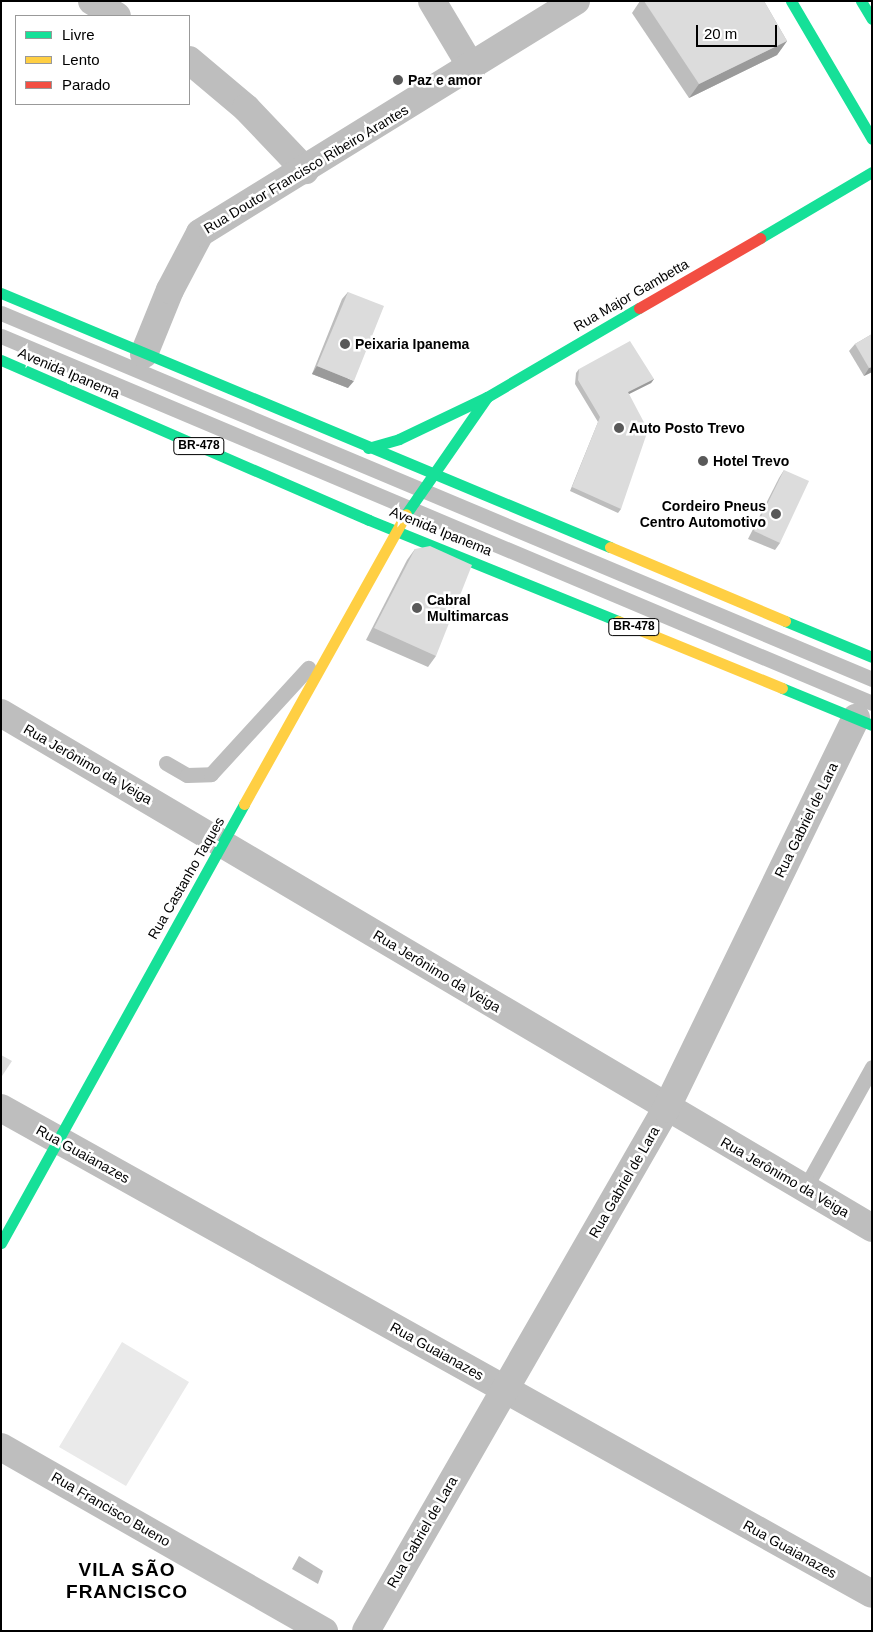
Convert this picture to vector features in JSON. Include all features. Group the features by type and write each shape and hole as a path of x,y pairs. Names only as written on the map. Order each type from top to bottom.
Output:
{"main road":[{"path":"791,1 872,139"},
{"path":"861,1 872,19"},
{"name":"Rua Major Gambetta","path":"411,508 487,397 872,172"},
{"path":"1,293 368,448 872,657"},
{"name":"Avenida Ipanema","path":"1,360 369,520 397,528 866,715"},
{"path":"368,448 399,439 487,397"},
{"name":"Rua Castanho Taques","path":"1,1243 56,1138 223,844 397,528 411,508"}],"street":[{"path":"92,1 115,15"},
{"path":"432,1 472,68"},
{"name":"Rua Doutor Francisco Ribeiro Arantes","path":"144,354 170,290 200,233 472,68 576,1"},
{"path":"190,61 246,108 305,170"},
{"name":"Rua Jerônimo da Veiga","path":"1,713 666,1109 872,1228"},
{"name":"Rua Gabriel de Lara","path":"366,1631 666,1109 866,715"},
{"name":"Rua Guaianazes","path":"1,1108 872,1594"},
{"name":"Rua Francisco Bueno","path":"1,1447 324,1631"}],"lane":[{"path":"1,313 872,679"},
{"path":"1,336 411,508 866,715"},
{"path":"166,763 187,775 211,774 339,633"},
{"path":"805,1188 872,1067"}],"shaded area":[{"path":"122,1342 189,1382 126,1486 59,1447"},
{"path":"299,1556 323,1571 318,1584 292,1569"}],"building":[{"path":"644,1 764,1 787,41 699,84"},
{"name":"Peixaria Ipanema","path":"348,292 384,306 354,381 317,366"},
{"path":"872,334 872,367 869,368 855,344"},
{"name":"Auto Posto Trevo","path":"630,341 654,379 628,392 648,430 621,509 572,487 600,417 578,380 579,369"},
{"name":"Cordeiro Pneus Centro Automotivo","path":"784,470 809,481 780,543 754,531"},
{"name":"Cabral Multimarcas","path":"430,546 472,565 436,656 374,628 415,549"},
{"path":"1,1055 12,1061 2,1076 1,1075"}],"traffic: fast":[{"path":"791,1 872,139"},
{"path":"861,1 872,19"},
{"path":"760,238 872,172"},
{"path":"1,293 610,547"},
{"path":"406,514 487,397 639,308"},
{"path":"1,360 369,520 618,621"},
{"path":"368,448 399,439 487,397"},
{"path":"785,621 872,657"},
{"path":"782,688 872,725"},
{"path":"1,1243 244,804"}],"traffic: slow":[{"path":"244,804 406,514"},
{"path":"610,547 785,621"},
{"path":"618,621 782,688"}],"traffic: jam":[{"path":"639,308 760,238"}],"place":[{"name":"Paz e amor","path":"398,80"},
{"name":"Peixaria Ipanema","path":"345,344"},
{"name":"Auto Posto Trevo","path":"619,428"},
{"name":"Hotel Trevo","path":"703,461"},
{"name":"Cordeiro Pneus Centro Automotivo","path":"776,514"},
{"name":"Cabral Multimarcas","path":"417,608"}],"district":[{"name":"VILA SÃO FRANCISCO","path":"127,1581"}]}
